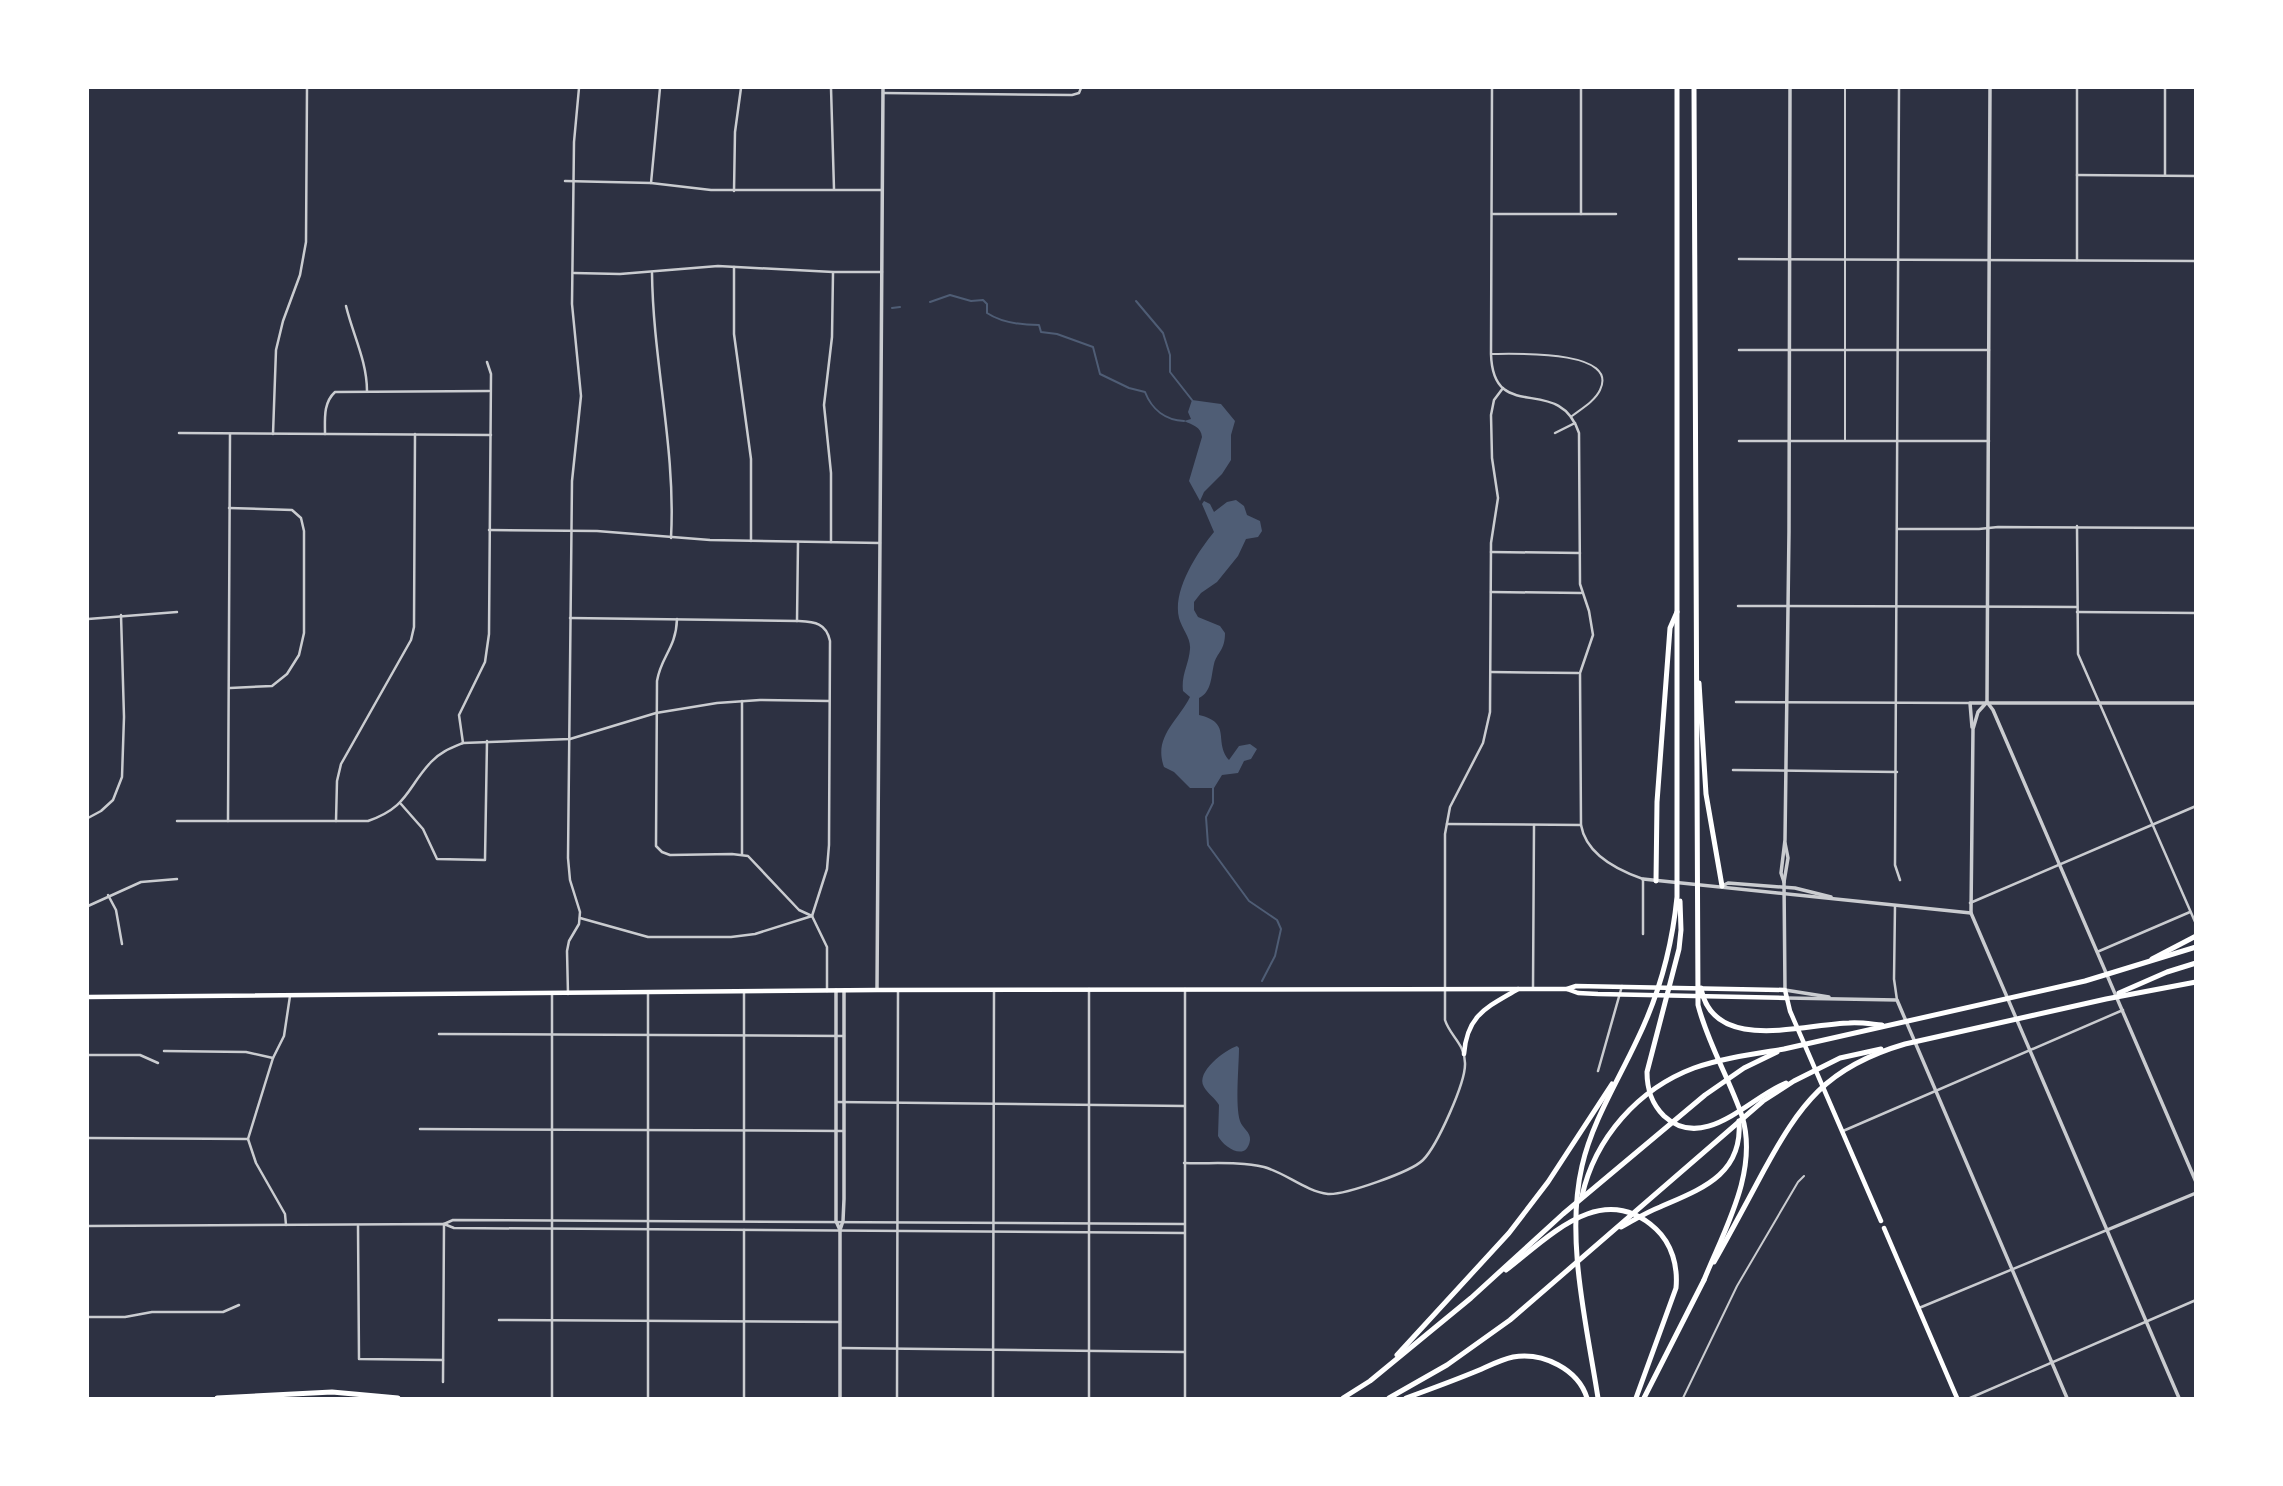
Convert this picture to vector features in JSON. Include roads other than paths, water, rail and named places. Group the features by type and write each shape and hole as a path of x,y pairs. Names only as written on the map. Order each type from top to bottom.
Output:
{"highway":[{"path":"1598,1398 1575,1247 1581,1168 1594,1129 1649,1015 1665,967 1676,911 1677,88"},
{"path":"1694,88 1698,1005 1712,1046 1741,1113 1747,1137 1742,1180 1704,1280"},
{"path":"1657,881 1657,802 1670,628 1678,610"},
{"path":"1696,645 1706,794 1722,886"},
{"path":"1678,873 1681,930 1674,970 1647,1072 1650,1096 1658,1109 1670,1121 1690,1128 1706,1127 1720,1122 1777,1086 1840,1058 2128,992 2196,982"},
{"path":"2137,967 2196,936"},
{"path":"1576,1230 1583,1190 1602,1144 1623,1116 1662,1083 1705,1065 2085,981 2196,947"},
{"path":"2128,992 2167,972 2196,962"},
{"path":"1697,968 1708,1008 1728,1025 1744,1030 1850,1023 1890,1026"},
{"path":"1644,1398 1704,1280 1785,1132 1807,1101 1840,1073 1872,1055 1905,1044"},
{"path":"1471,1298 1563,1214 1712,1089 1744,1068 1784,1049"},
{"path":"1380,1373 1509,1233 1548,1182 1626,1064"},
{"path":"1628,1221 1641,1206 1746,1114 1807,1074"},
{"path":"1389,1398 1447,1365 1510,1320 1628,1221 1708,1185 1726,1168 1736,1148 1739,1128 1734,1097"},
{"path":"1343,1398 1380,1373 1568,1222 1582,1214 1622,1210 1637,1215 1659,1232 1674,1257 1677,1274 1676,1288 1636,1398"},
{"path":"1406,1398 1504,1360 1519,1357 1539,1358 1565,1369 1578,1382 1587,1398"},
{"path":"217,1398 332,1392 398,1398"}],"main road":[{"path":"1567,989 1576,986 1785,989 1786,998 1881,1221"},
{"path":"1464,1054 1465,1039 1478,1015 1489,1005 1520,988"},
{"path":"88,997 836,990 1534,988 1620,995 1786,998"},
{"path":"1884,1228 1957,1398"}],"street":[{"path":"273,434 276,350 283,321 300,275 306,243 307,88"},
{"path":"568,994 567,951 580,918 569,869 572,468 581,396 573,322 574,142 579,88"},
{"path":"651,183 660,88"},
{"path":"734,191 735,132 741,88"},
{"path":"831,88 834,189"},
{"path":"877,990 883,90 1072,95 1079,93 1081,88"},
{"path":"1492,88 1493,372 1503,388 1520,398 1553,402 1572,416 1580,442 1581,593 1589,611 1593,635 1580,673 1583,836 1597,854 1643,879 1970,913"},
{"path":"1581,88 1581,214"},
{"path":"1790,88 1790,441 1785,840 1788,873 1784,885 1785,989 1838,999"},
{"path":"1899,88 1898,703 1895,865 1900,880"},
{"path":"1990,88 1987,702 1993,710 2196,1182"},
{"path":"2077,88 2077,260"},
{"path":"2165,88 2165,175"},
{"path":"2077,175 2196,176"},
{"path":"565,181 651,183 734,191 882,190"},
{"path":"1492,214 1616,214"},
{"path":"1739,259 2196,261"},
{"path":"573,273 734,267 882,272"},
{"path":"734,267 734,334 751,459 751,541"},
{"path":"652,272 655,342 671,469 671,538"},
{"path":"831,542 831,473 824,405 832,337 833,272"},
{"path":"346,306 363,359 367,391"},
{"path":"1739,350 1989,350"},
{"path":"463,743 459,715 483,668 488,645 491,374 487,362"},
{"path":"1184,1163 1251,1164 1267,1168 1326,1194 1354,1190 1411,1167 1428,1155 1462,1080 1465,1072 1464,1054 1445,1020 1447,824 1454,797 1478,754 1490,712 1490,552 1498,498 1491,450 1491,410 1494,400 1503,388"},
{"path":"325,434 326,408 331,395 342,391 491,391"},
{"path":"1555,433 1575,423"},
{"path":"179,433 491,435"},
{"path":"228,821 230,434"},
{"path":"336,822 337,782 341,764 411,640 414,627 415,434"},
{"path":"1739,441 1989,441"},
{"path":"228,688 267,687 277,683 293,666 303,642 303,524 296,512 288,509 229,508"},
{"path":"1898,529 2077,526 2196,528"},
{"path":"2077,526 2078,654 2196,924"},
{"path":"489,530 571,531 751,541 880,543"},
{"path":"797,621 798,542"},
{"path":"1490,552 1580,553"},
{"path":"1491,592 1581,593"},
{"path":"1738,606 2077,607"},
{"path":"88,619 177,612"},
{"path":"2077,612 2196,613"},
{"path":"88,818 113,800 122,777 124,697 121,615"},
{"path":"570,618 797,621 816,623 826,628 830,641 828,858 812,916"},
{"path":"677,619 674,642 657,676 656,846 670,855 742,854 753,859 799,909 812,916 827,947 827,991"},
{"path":"1490,673 1580,673"},
{"path":"177,821 368,821 401,804 431,761 448,749 463,743 570,739 656,713 742,701 829,701"},
{"path":"742,701 742,854"},
{"path":"1736,702 2196,703"},
{"path":"1973,729 1978,712 1987,702"},
{"path":"1970,703 1973,729 1970,913 2179,1398"},
{"path":"401,804 423,829 437,859 485,860 486,741"},
{"path":"1733,770 1897,772"},
{"path":"1970,903 2196,806"},
{"path":"1447,824 1581,825"},
{"path":"1534,825 1534,988"},
{"path":"88,906 141,882 177,879"},
{"path":"1643,879 1643,934"},
{"path":"1722,886 1728,883 1784,885 1840,899"},
{"path":"108,895 116,910 122,944"},
{"path":"1895,905 1894,979 1897,1000 2067,1398"},
{"path":"2097,952 2190,912"},
{"path":"580,918 648,937 731,937 755,934 812,916"},
{"path":"1598,1071 1622,986"},
{"path":"1088,1398 1089,989"},
{"path":"1185,989 1185,1398"},
{"path":"836,990 836,1221 840,1230"},
{"path":"840,1398 844,990"},
{"path":"897,1398 898,990"},
{"path":"993,1398 994,990"},
{"path":"744,992 744,1220"},
{"path":"648,993 648,1398"},
{"path":"552,994 552,1398"},
{"path":"286,1226 285,1214 256,1163 248,1139 273,1058 284,1036 290,996"},
{"path":"1786,998 1897,1000"},
{"path":"1843,1131 2123,1010"},
{"path":"439,1034 844,1036"},
{"path":"164,1051 246,1052 273,1058"},
{"path":"88,1055 140,1055 158,1063"},
{"path":"836,1102 1184,1106"},
{"path":"419,1129 844,1131"},
{"path":"88,1138 248,1139"},
{"path":"1919,1308 2196,1193"},
{"path":"443,1224 453,1220 752,1220 1184,1224"},
{"path":"734,1220 735,1229"},
{"path":"752,1220 752,1229"},
{"path":"358,1224 359,1359 443,1360"},
{"path":"443,1224 443,1382"},
{"path":"88,1226 443,1224 454,1228 1184,1233"},
{"path":"744,1229 744,1398"},
{"path":"1970,1398 2196,1300"},
{"path":"88,1317 125,1317 152,1312 223,1312 239,1305"},
{"path":"499,1320 840,1322"},
{"path":"840,1348 1184,1352"}],"lane":[{"path":"1845,88 1845,441"},
{"path":"1491,354 1546,355 1592,364 1600,373 1601,387 1596,396 1572,416"},
{"path":"1683,1398 1737,1286 1804,1176"}],"water":[{"path":"1192,400 1221,404 1235,421 1231,435 1231,460 1222,474 1204,492 1200,501 1189,481 1202,437 1198,429 1184,421 1191,419 1188,412"},
{"path":"1236,500 1244,506 1247,515 1260,521 1262,531 1258,537 1246,539 1238,556 1217,582 1201,593 1194,602 1198,617 1220,626 1225,633 1224,644 1215,660 1209,688 1199,698 1199,715 1216,723 1229,760 1239,746 1250,744 1257,749 1251,759 1244,761 1238,773 1222,775 1214,788 1190,788 1174,772 1164,767 1161,756 1164,738 1190,697 1183,691 1190,645 1179,618 1179,595 1194,560 1214,532 1202,504 1204,501 1210,504 1214,512 1227,502"},
{"path":"1237,1046 1239,1114 1250,1137 1248,1147 1240,1152 1230,1148 1218,1136 1219,1105 1202,1081 1207,1068 1213,1062"}],"waterway":[{"path":"930,302 950,295 971,301 983,300 987,304 987,313 999,319 1039,325 1041,332 1057,334 1093,347 1100,374 1129,388 1145,392 1160,413 1171,419 1184,421"},
{"path":"1136,301 1163,333 1170,355 1170,372 1192,400"},
{"path":"892,308 900,307"},
{"path":"1213,788 1213,803 1206,817 1208,845 1249,901 1277,920 1281,929 1275,956 1262,981"}]}
